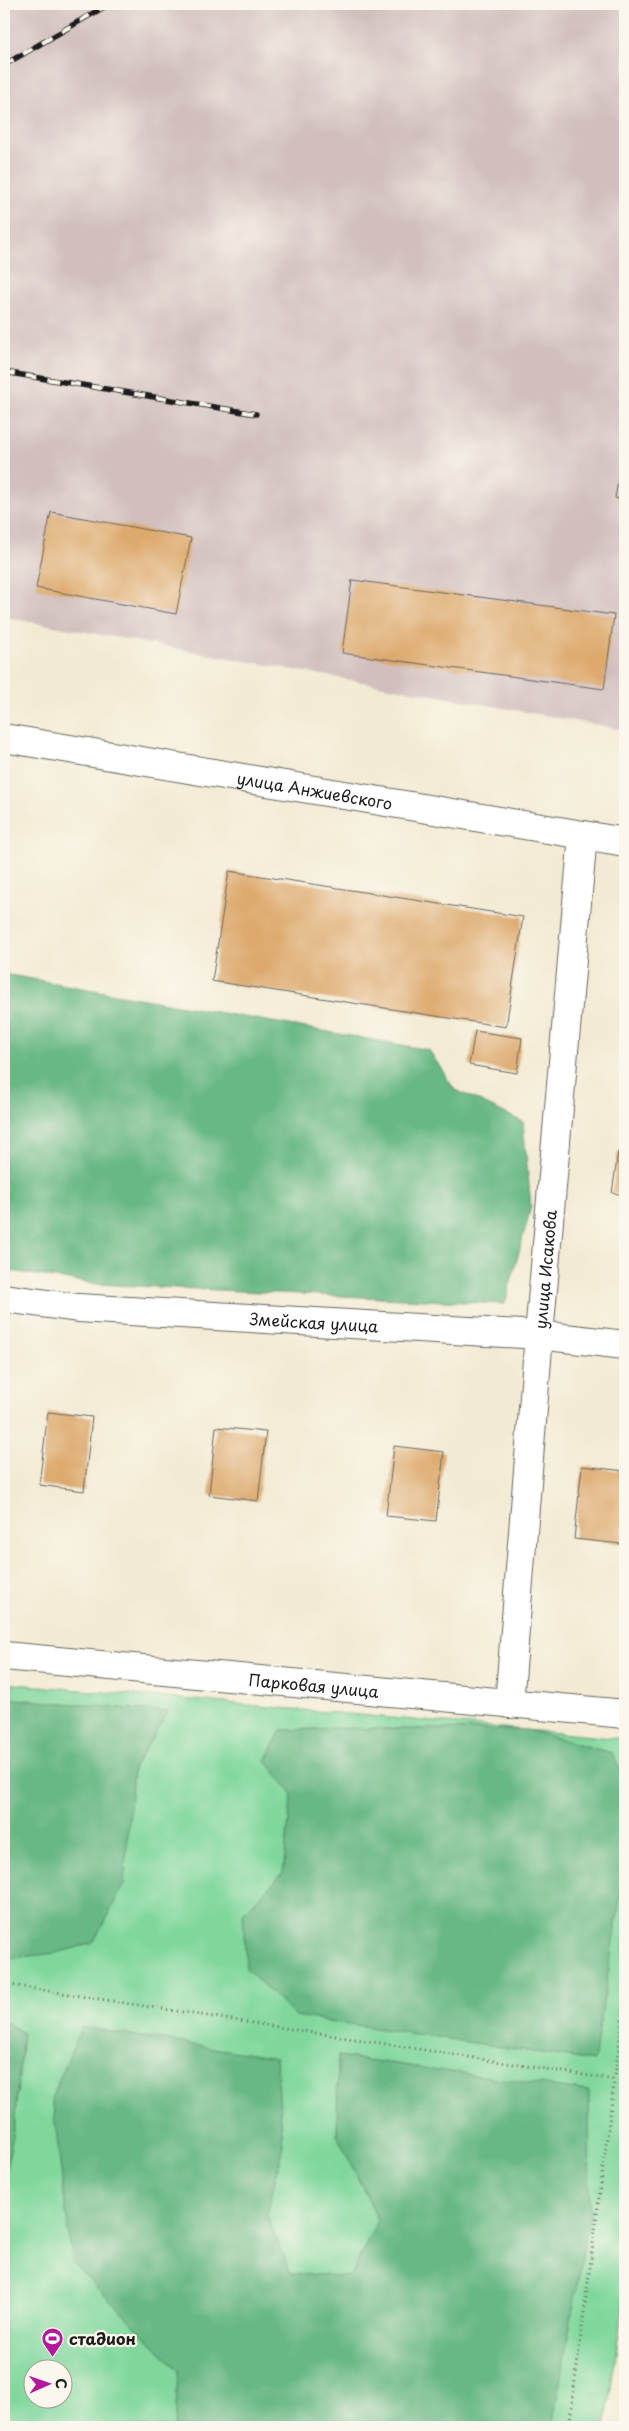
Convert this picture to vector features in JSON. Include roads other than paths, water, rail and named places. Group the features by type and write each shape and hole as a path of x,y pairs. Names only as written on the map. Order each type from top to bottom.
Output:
{"street":[{"name":"улица Анжиевского","path":"4,738 625,842"},
{"name":"улица Исакова","path":"509,1704 583,835"},
{"name":"Змейская улица","path":"4,1298 78,1308 539,1335 625,1346"},
{"name":"Парковая улица","path":"4,1656 625,1714"}],"railway":[{"path":"4,65 109,4"},
{"path":"4,372 256,414"}],"place":[{"name":"стадион","path":"53,2357"}]}
